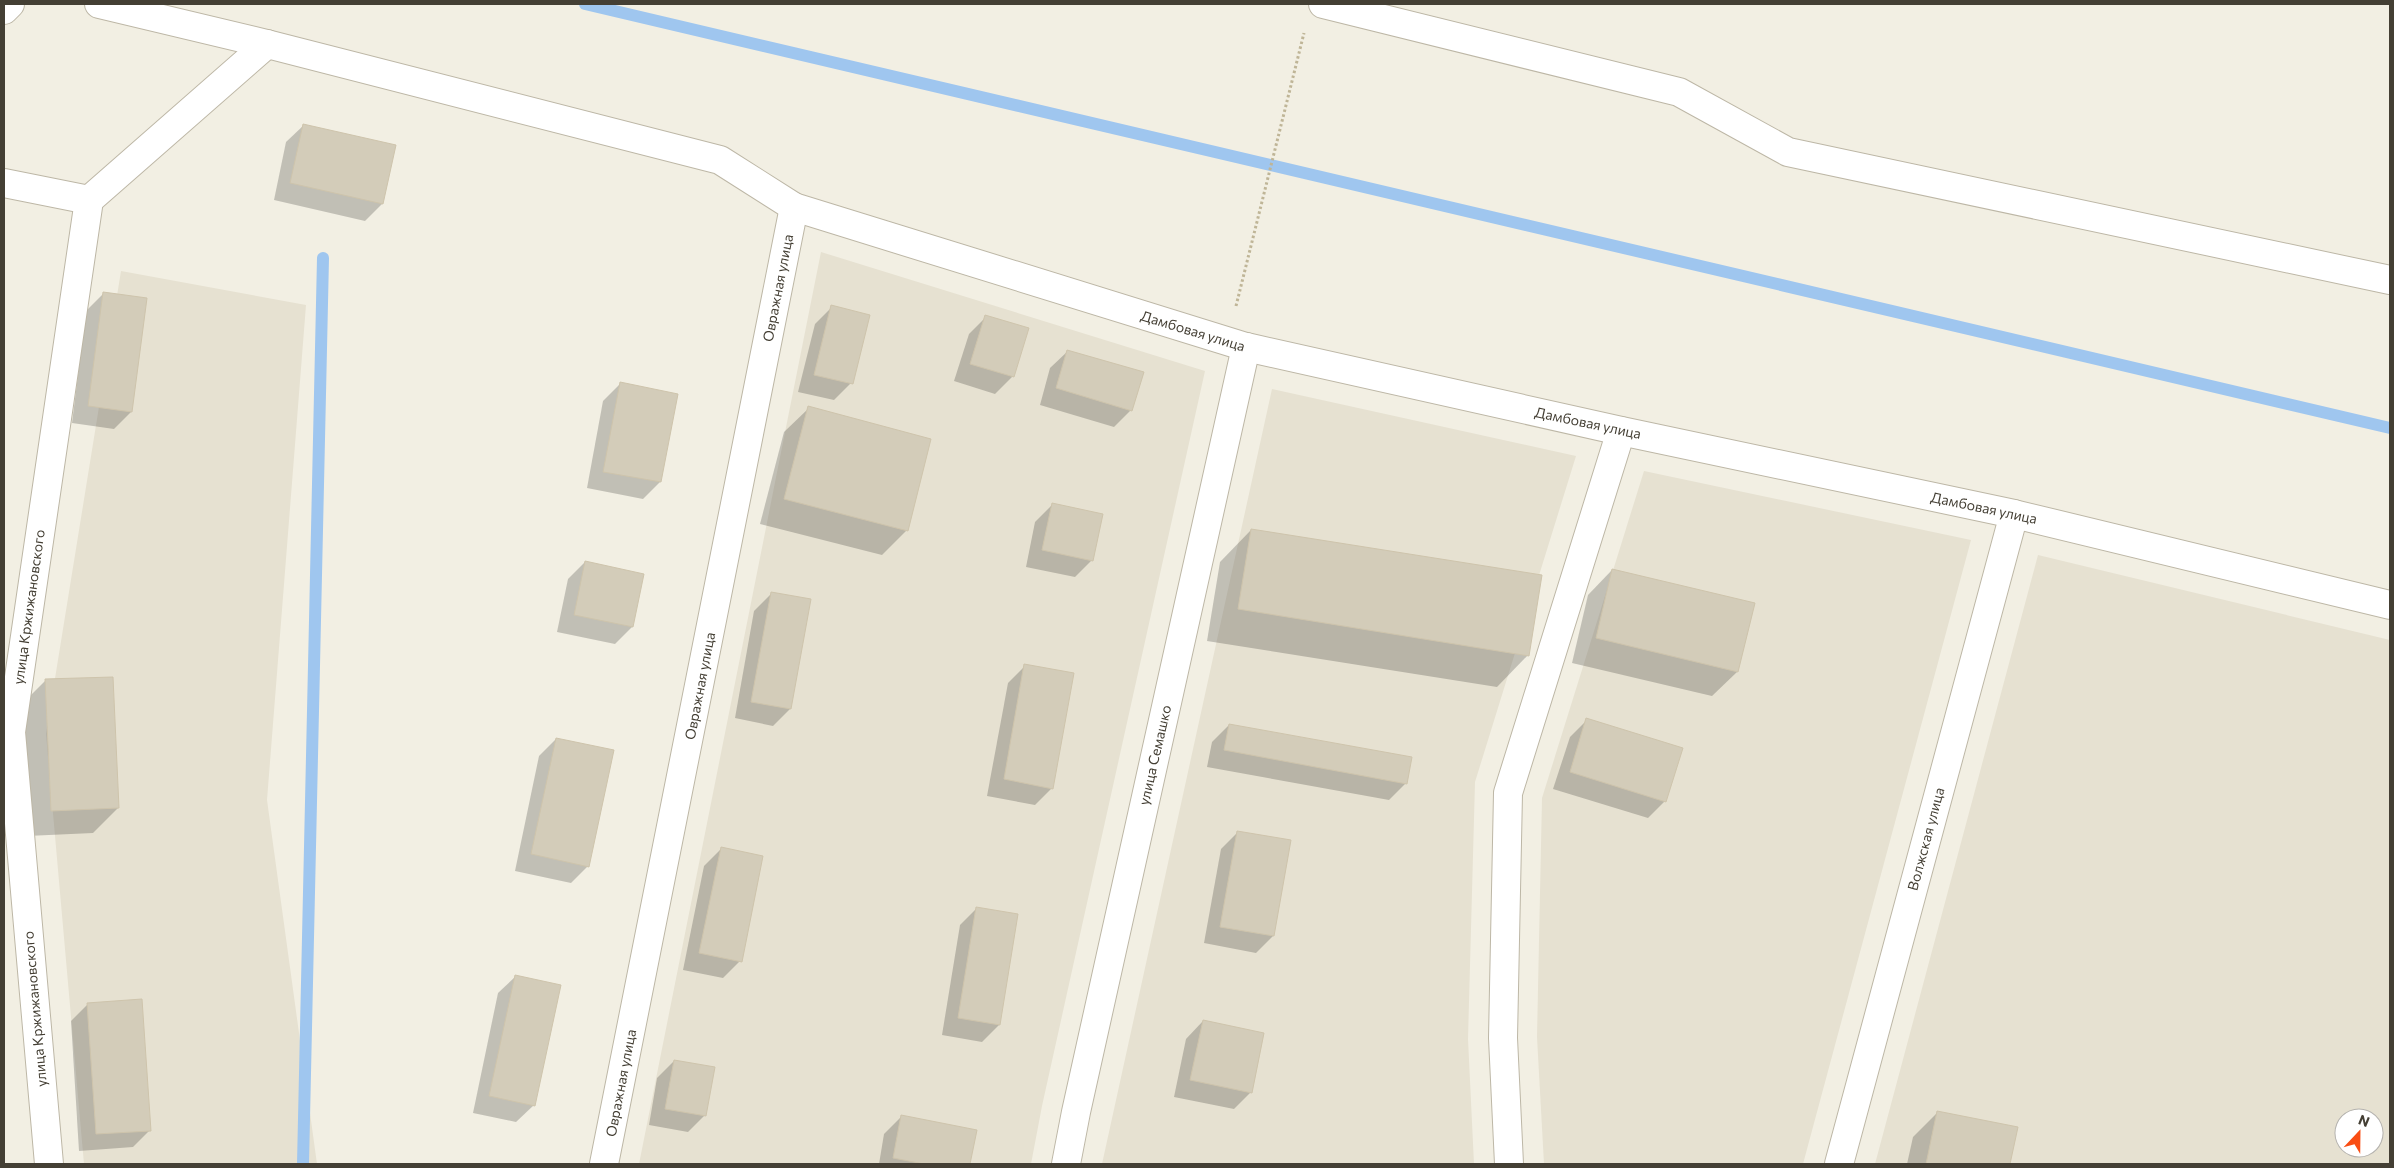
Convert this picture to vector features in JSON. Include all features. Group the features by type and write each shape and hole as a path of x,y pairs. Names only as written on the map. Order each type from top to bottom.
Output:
{"street":[{"path":"4,10 10,4"},
{"name":"Дамбовая улица","path":"99,4 267,44 720,160 794,207 1236,344 1621,430 2014,514 2390,604"},
{"path":"1323,4 1679,92 1788,152 2390,280"},
{"path":"4,183 89,200 267,44"},
{"name":"улица Кржижановского","path":"49,1164 11,732 89,200"},
{"name":"Овражная улица","path":"604,1164 794,207"},
{"name":"улица Семашко","path":"1066,1164 1236,344"},
{"path":"1509,1164 1503,1038 1508,792 1621,430"},
{"name":"Волжская улица","path":"1839,1164 2014,514"}],"path":[{"path":"1236,344 1251,245 1304,31"}],"shaded area":[{"path":"821,252 1205,371 1042,1106 1031,1164 639,1164"},
{"path":"121,271 306,305 267,800 317,1164 84,1164 46,734"},
{"path":"1272,389 1576,456 1475,782 1468,1039 1474,1164 1102,1164"},
{"path":"1644,471 1971,540 1803,1164 1544,1164 1537,1037 1542,798"},
{"path":"2038,555 2390,640 2390,1164 1875,1164"}],"building":[{"path":"303,124 396,145 383,204 290,183"},
{"path":"103,292 147,298 132,412 88,406"},
{"path":"831,305 870,315 853,384 814,375"},
{"path":"985,315 1029,328 1014,377 970,364"},
{"path":"1067,350 1144,372 1132,411 1056,388"},
{"path":"620,382 678,394 661,482 603,472"},
{"path":"808,406 931,439 908,531 784,499"},
{"path":"1052,503 1103,514 1093,561 1042,550"},
{"path":"1251,529 1542,575 1529,656 1238,609"},
{"path":"585,561 644,574 633,627 574,615"},
{"path":"1612,569 1755,603 1738,672 1596,638"},
{"path":"771,592 811,599 791,709 751,702"},
{"path":"1024,664 1074,673 1053,789 1004,779"},
{"path":"113,677 119,808 51,811 45,679"},
{"path":"1586,718 1683,748 1666,802 1570,772"},
{"path":"1229,724 1412,757 1407,784 1224,750"},
{"path":"556,738 614,750 589,867 531,854"},
{"path":"1237,831 1291,840 1274,936 1220,927"},
{"path":"721,847 763,856 742,962 699,953"},
{"path":"976,907 1018,914 1000,1025 958,1018"},
{"path":"515,975 561,985 535,1106 489,1096"},
{"path":"142,999 151,1131 96,1134 87,1003"},
{"path":"1203,1020 1264,1033 1252,1093 1190,1080"},
{"path":"674,1060 715,1067 706,1116 665,1109"},
{"path":"1937,1111 2018,1127 2010,1164 1926,1164"},
{"path":"901,1115 977,1130 970,1164 924,1164 893,1158"}],"waterway":[{"path":"585,4 2390,428"},
{"path":"303,1164 323,258"}]}
